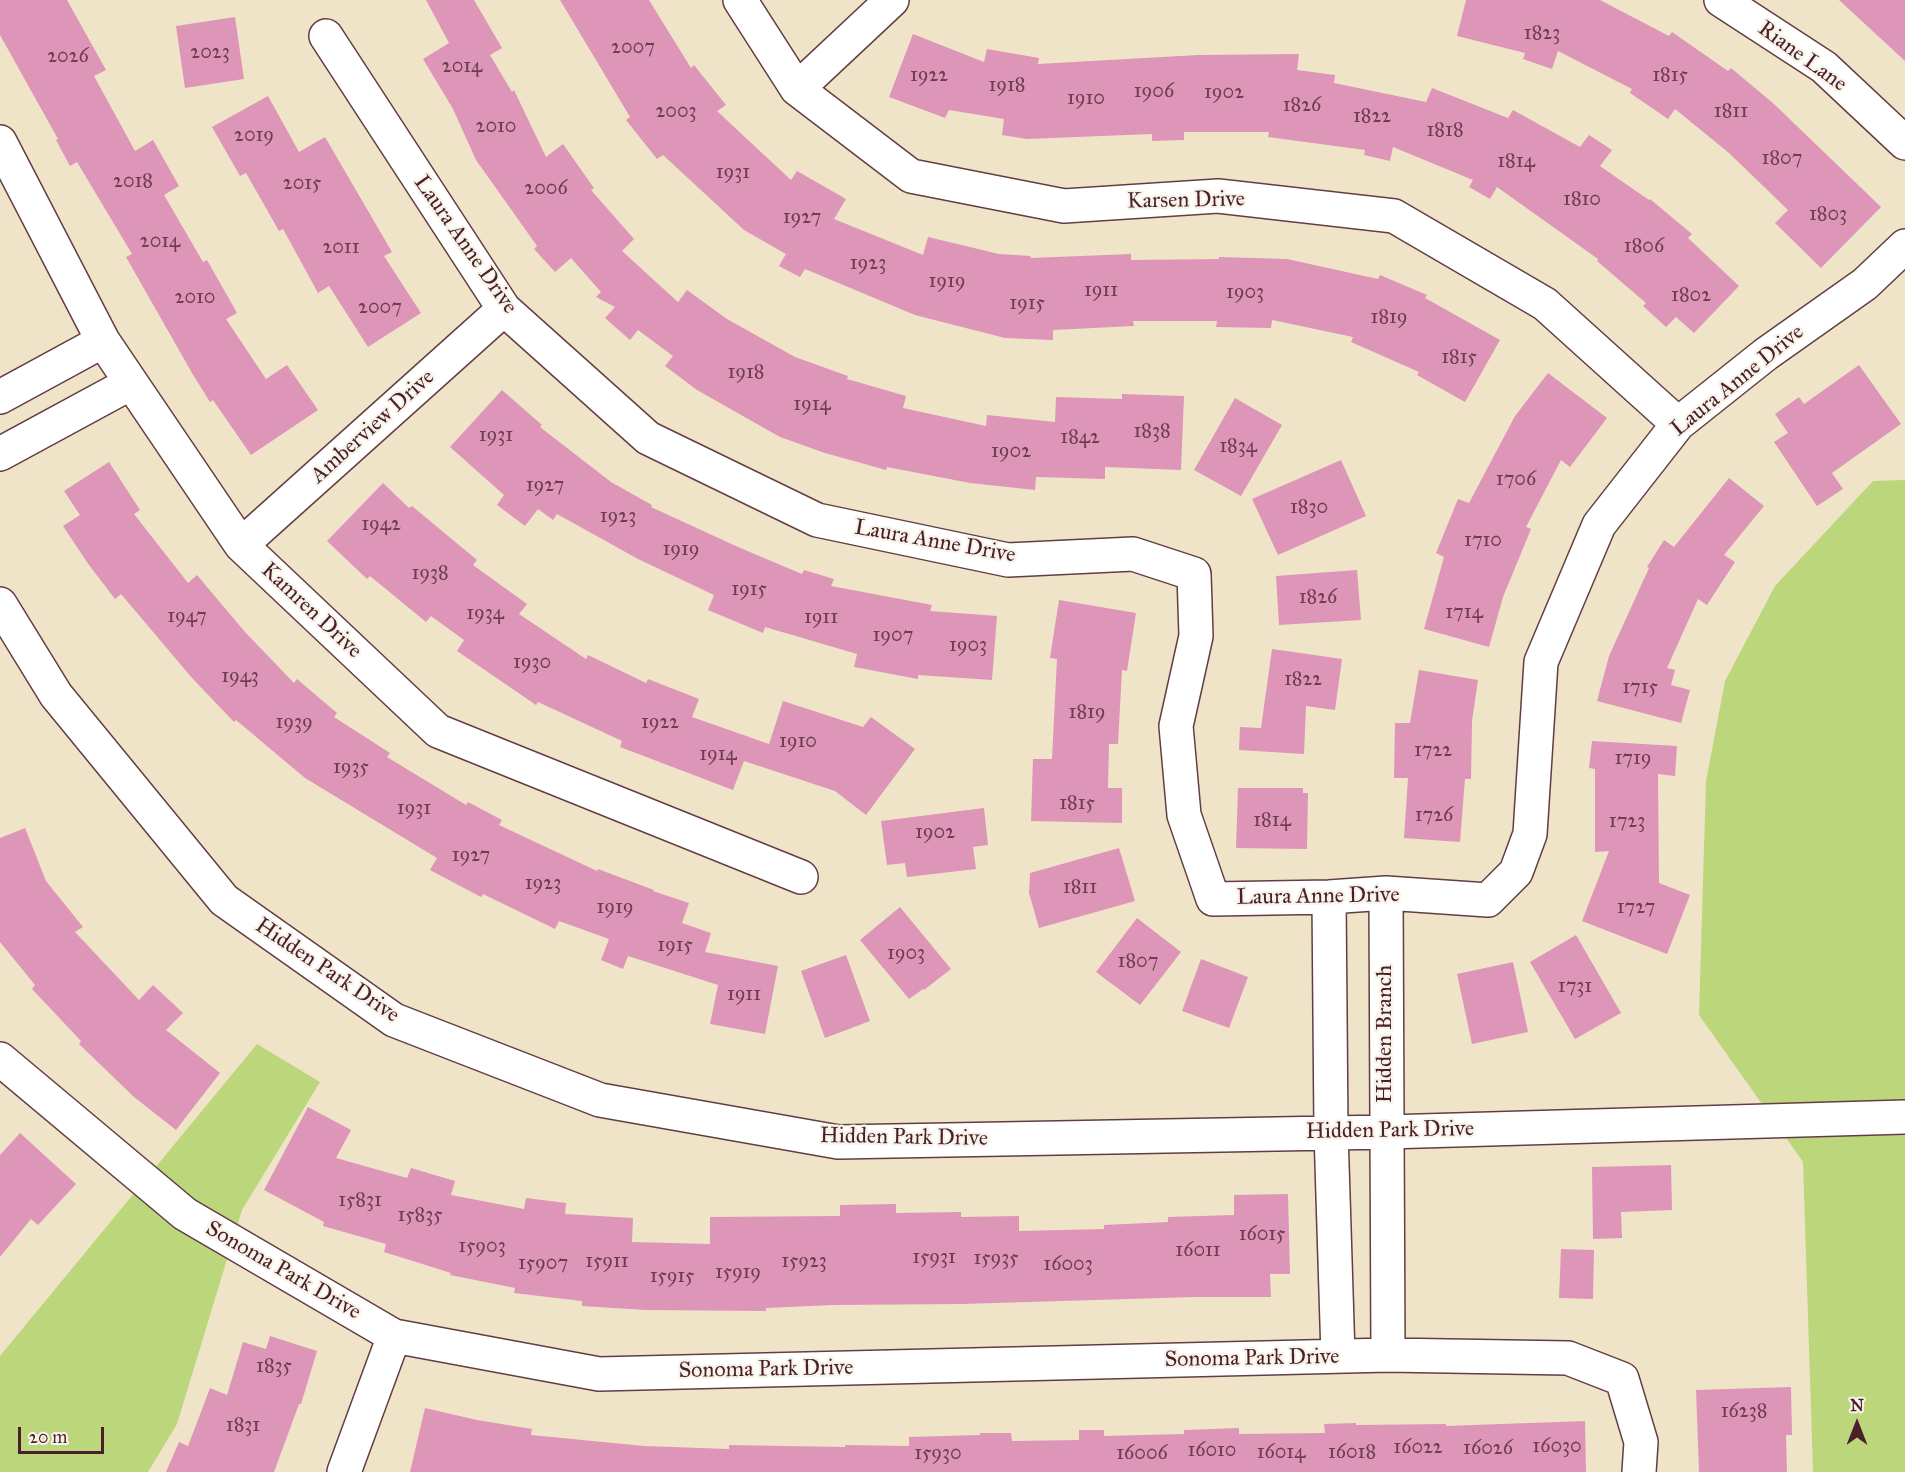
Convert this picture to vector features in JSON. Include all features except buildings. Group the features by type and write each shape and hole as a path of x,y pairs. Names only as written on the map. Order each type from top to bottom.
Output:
{"street":[{"name":"Karsen Drive","path":"740,0 797,89 911,176 1064,206 1218,196 1394,216 1545,304 1678,423"},
{"path":"797,89 892,0"},
{"name":"Riane Lane","path":"1722,0 1824,67 1905,143"},
{"name":"Laura Anne Drive","path":"326,36 504,309 648,438 817,520 1008,560 1133,554 1194,574 1196,636 1176,726 1184,816 1213,899 1329,897 1386,893 1488,900 1516,872 1530,834 1541,662 1599,525 1678,423 1766,354 1865,284 1905,246"},
{"name":"Kamren Drive","path":"0,142 103,341 241,545 438,730 801,877"},
{"name":"Amberview Drive","path":"241,545 504,309"},
{"path":"0,398 103,341"},
{"path":"0,454 131,383"},
{"name":"Hidden Park Drive","path":"0,604 56,695 224,900 394,1020 600,1100 838,1142 1386,1131 1905,1117"},
{"name":"Hidden Branch","path":"1386,893 1388,1356"},
{"path":"1329,897 1331,1132 1338,1356"},
{"name":"Sonoma Park Drive","path":"0,1059 185,1214 394,1336 599,1374 1338,1356 1568,1358 1622,1379 1641,1442 1639,1472"},
{"path":"344,1472 394,1336"}],"green space":[{"path":"1905,480 1905,1472 1813,1472 1803,1162 1699,1015 1706,781 1725,681 1775,586 1873,481"},
{"path":"257,1044 320,1082 242,1210 177,1424 148,1472 0,1472 0,1356"}]}
